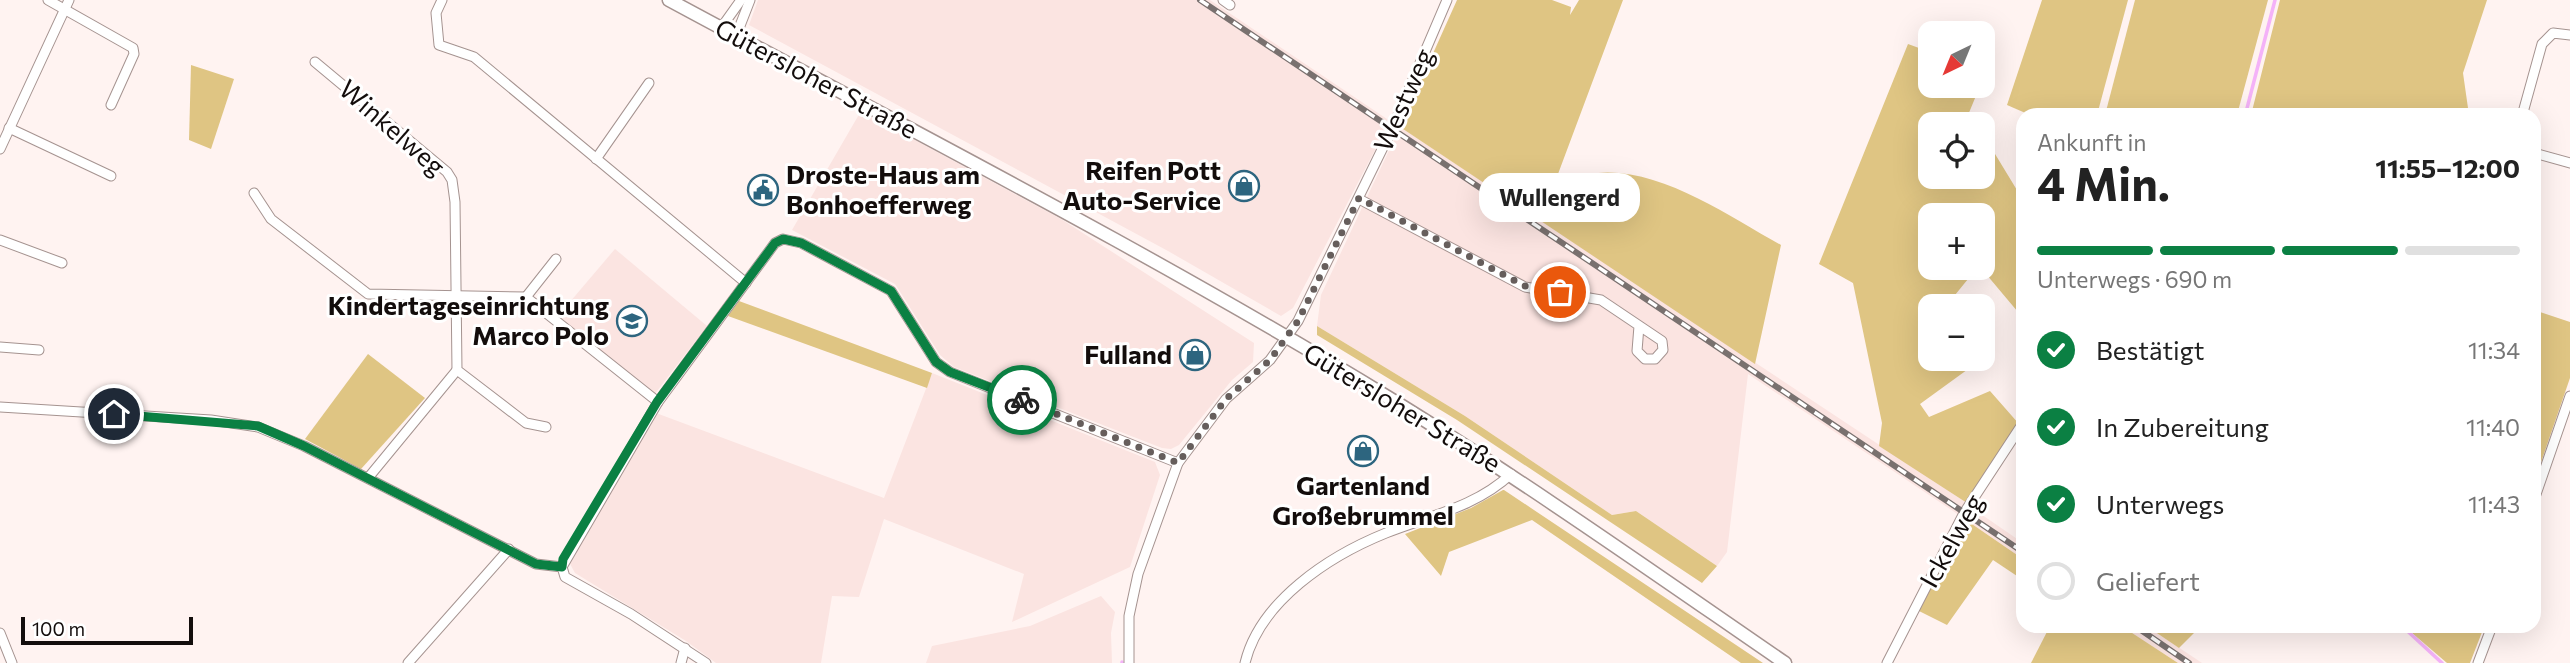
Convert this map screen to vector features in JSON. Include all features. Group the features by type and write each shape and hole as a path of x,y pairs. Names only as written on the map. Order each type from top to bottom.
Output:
{"main road":[{"name":"Gütersloher Straße","path":"669,0 994,174 1286,338 1511,474 1785,663"}],"street":[{"path":"48,0 67,4 132,48 134,54 111,105"},
{"path":"442,0 436,13 439,46 474,57 746,284"},
{"path":"721,28 741,0"},
{"path":"736,36 750,0"},
{"name":"Westweg","path":"1129,663 1129,616 1138,573 1178,463 1226,399 1270,360 1298,321 1359,198 1447,0"},
{"path":"0,149 67,4"},
{"path":"2524,108 2542,44 2553,33 2570,35"},
{"name":"Winkelweg","path":"315,62 447,172 455,202 457,370"},
{"path":"596,159 649,83"},
{"path":"9,128 111,176"},
{"path":"2541,155 2570,163"},
{"path":"254,193 271,219 368,295 526,297 657,402"},
{"path":"1359,198 1525,286 1601,300 1639,326"},
{"path":"706,663 565,577 563,559 657,402 775,243 783,239 801,243 891,291 936,362 950,372 1178,463"},
{"path":"0,240 62,263"},
{"path":"526,297 556,259"},
{"path":"0,347 39,350"},
{"path":"368,478 457,370 526,423 547,427"},
{"path":"2541,480 2570,396"},
{"path":"0,407 211,420 258,426 368,478 536,564 562,567"},
{"path":"2559,428 2570,434"},
{"name":"Ickelweg","path":"1888,663 1964,513 2016,434"},
{"path":"1245,663 1250,643 1264,618 1317,570 1384,534 1492,492 1511,474"},
{"path":"408,663 509,549"},
{"path":"0,633 12,663"},
{"path":"2478,663 2489,633"},
{"path":"681,663 685,648"}],"shaded area":[{"path":"758,0 1210,0 1390,121 1293,308 1281,316 1168,251 749,25"},
{"path":"1457,0 1552,0 1571,7 1570,15 1579,0 1623,0 1558,174 1570,179 1597,173 1625,174 1652,180 1706,203 1781,245 1755,364 1400,127"},
{"path":"2042,0 2128,0 2099,108 2016,109 2007,105"},
{"path":"2135,0 2268,0 2239,108 2107,108"},
{"path":"2280,0 2487,0 2463,73 2468,108 2253,108"},
{"path":"1908,44 1918,48 1918,98 1975,98 1969,112 1918,112 1918,189 1995,189 1995,154 2016,188 2016,310 1991,280 1995,280 1995,203 1918,203 1918,280 1967,280 1956,294 1918,294 1918,371 1965,371 1920,404 1929,417 1990,391 2016,421 2016,429 1967,503 1879,446 1882,423 1853,283 1819,264"},
{"path":"191,65 234,79 211,149 189,140"},
{"path":"861,111 1061,219 1254,343 1253,362 1232,380 1179,445 1171,449 1162,448 954,367 940,355 895,284 792,230"},
{"path":"1400,127 1967,503 1959,515 1748,374 1727,552 1717,566 1636,511 1612,515 1465,416 1317,326 1321,295"},
{"name":"Kindertageseinrichtung Marco Polo","path":"615,249 707,326 654,395 558,316"},
{"path":"739,301 932,373 927,388 728,316"},
{"path":"2541,312 2570,322 2570,378 2541,462"},
{"path":"1317,326 1465,416 1612,515 1636,511 1717,566 1702,583 1457,420 1317,335"},
{"path":"368,354 425,398 361,469 305,439"},
{"path":"932,373 1155,462 1160,475 1130,567 1012,622 1024,574 884,519 859,597 832,596 821,663 716,663 686,641 575,573 569,562 656,413 884,498"},
{"path":"1504,490 1763,663 1741,663 1532,520 1449,552 1441,576 1405,534 1471,508"},
{"path":"1972,508 2016,538 2016,554 1966,520"},
{"path":"1966,520 2016,554 2016,575 1993,560 1947,625 1919,611"},
{"path":"1101,596 1115,612 1111,633 1112,663 926,663 932,646 1030,626"},
{"path":"2046,633 2132,633 2178,663 2031,663"},
{"path":"2132,633 2157,633 2202,663 2178,663"},
{"path":"2157,633 2194,633 2179,648"},
{"path":"2412,633 2482,633 2470,663 2447,663"}],"waterway":[{"path":"2247,108 2275,0"},
{"path":"2410,633 2442,663"}],"railway":[{"path":"1200,0 2016,547"},
{"path":"2145,633 2189,663"}],"way so far":[{"path":"1022,400 1178,463 1226,399 1270,360 1298,321 1359,198 1525,286 1560,292"}],"place":[{"name":"Reifen Pott Auto-Service","path":"1244,186"},
{"name":"Droste-Haus am Bonhoefferweg","path":"763,190"},
{"name":"Wullengerd","path":"1560,292"},
{"name":"Kindertageseinrichtung Marco Polo","path":"632,321"},
{"name":"Fulland","path":"1195,355"},
{"name":"Gartenland Großebrummel","path":"1363,451"}],"route":[{"path":"114,414 258,426 304,446 536,564 562,567 563,559 657,402 775,243 783,239 801,243 891,291 936,362 950,372 1022,400"}]}
